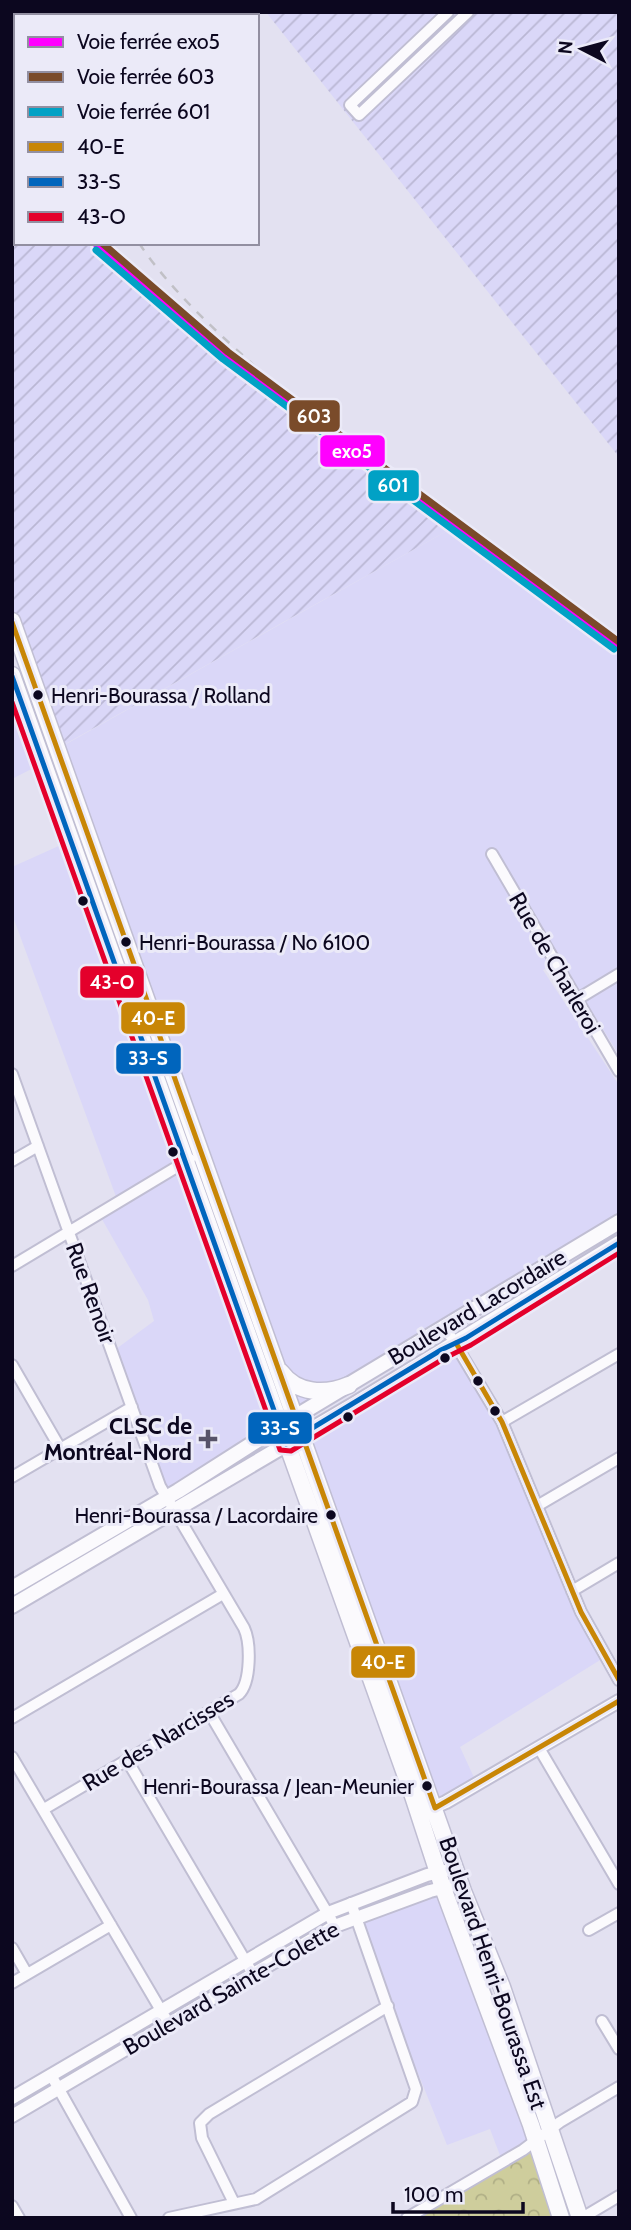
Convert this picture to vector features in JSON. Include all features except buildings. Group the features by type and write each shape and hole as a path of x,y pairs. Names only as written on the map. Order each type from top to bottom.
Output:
{"main road":[{"name":"Boulevard Henri-Bourassa Est","path":"12,621 458,1876 502,1987 542,2135 561,2218"},
{"name":"Boulevard Henri-Bourassa Est","path":"13,678 441,1880 542,2135 581,2218"},
{"name":"Boulevard Lacordaire","path":"12,1606 170,1504 280,1426 619,1222"},
{"name":"Boulevard Lacordaire","path":"12,1588 286,1444 619,1243"},
{"path":"276,1360 288,1382 296,1386 323,1392 349,1385"}],"street":[{"path":"448,12 350,105 359,115 468,12"},
{"path":"13,678 30,670"},
{"name":"Rue de Charleroi","path":"492,854 619,1071"},
{"path":"576,1000 619,974"},
{"name":"Rue Renoir","path":"12,1074 160,1486 170,1504"},
{"path":"12,1161 38,1146"},
{"path":"12,1266 202,1153"},
{"path":"445,1327 502,1422 572,1591 619,1680"},
{"path":"502,1422 619,1354"},
{"path":"12,1365 60,1448"},
{"path":"12,1477 132,1407"},
{"path":"537,1506 619,1458"},
{"name":"Rue des Narcisses","path":"44,1809 239,1694 246,1685 246,1633 170,1504"},
{"path":"572,1591 619,1563"},
{"path":"12,1718 223,1594"},
{"path":"418,1814 435,1808 619,1701"},
{"path":"209,1712 335,1926"},
{"path":"539,1748 619,1884"},
{"path":"12,1757 169,2024"},
{"path":"127,1760 253,1974"},
{"name":"Boulevard Sainte-Colette","path":"12,2098 328,1913 351,1903 458,1876"},
{"name":"Boulevard Sainte-Colette","path":"12,2116 335,1926 441,1880"},
{"path":"169,2218 256,2199 412,2102 416,2089 351,1903"},
{"path":"589,1930 619,1913"},
{"path":"12,1983 111,1925"},
{"path":"12,1948 27,1974"},
{"path":"234,2203 202,2138 200,2123 209,2114 388,2006"},
{"path":"603,2021 619,2049"},
{"path":"51,2075 131,2218"},
{"path":"407,2218 523,2150 542,2135 619,2087"},
{"path":"581,2218 619,2196"},
{"path":"12,2206 19,2218"}],"shaded area":[{"path":"266,12 619,12 619,457 273,21"},
{"path":"12,160 14,245 105,245 278,405 300,414 454,527 58,748 12,619"},
{"path":"454,527 619,645 619,1055 560,960 543,970 619,1085 619,1224 295,1418 59,748"},
{"path":"12,675 43,763 12,779"},
{"path":"72,840 280,1426 166,1498 112,1352 154,1321 148,1300 99,1214 118,1202 12,914 12,867"},
{"path":"456,1343 502,1422 605,1657 460,1747 477,1784 435,1808 301,1435"},
{"path":"443,1888 535,2140 504,2166 490,2129 447,2145 355,1917"}],"green space":[{"path":"537,2145 563,2218 411,2218"}],"railway":[{"path":"140,245 195,310 303,410"}],"rail line":[{"name":"exo5","path":"97,245 226,358 619,648"},
{"name":"603","path":"104,245 228,352 619,642"},
{"name":"601","path":"96,250 223,359 614,649"}],"transit line":[{"name":"40-E","path":"12,622 435,1808 619,1701"},
{"name":"33-S","path":"12,676 286,1444 441,1350 466,1338 619,1243"},
{"name":"43-O","path":"12,702 280,1450 291,1451 471,1345 619,1253"},
{"name":"40-E","path":"456,1343 502,1422 581,1612 619,1680"}],"place":[{"name":"Henri-Bourassa / Rolland","path":"38,695"},
{"name":"Henri-Bourassa / No 6100","path":"126,942"},
{"name":"CLSC de Montréal-Nord","path":"208,1439"},
{"name":"Henri-Bourassa / Lacordaire","path":"331,1515"},
{"name":"Henri-Bourassa / Jean-Meunier","path":"427,1786"}]}
